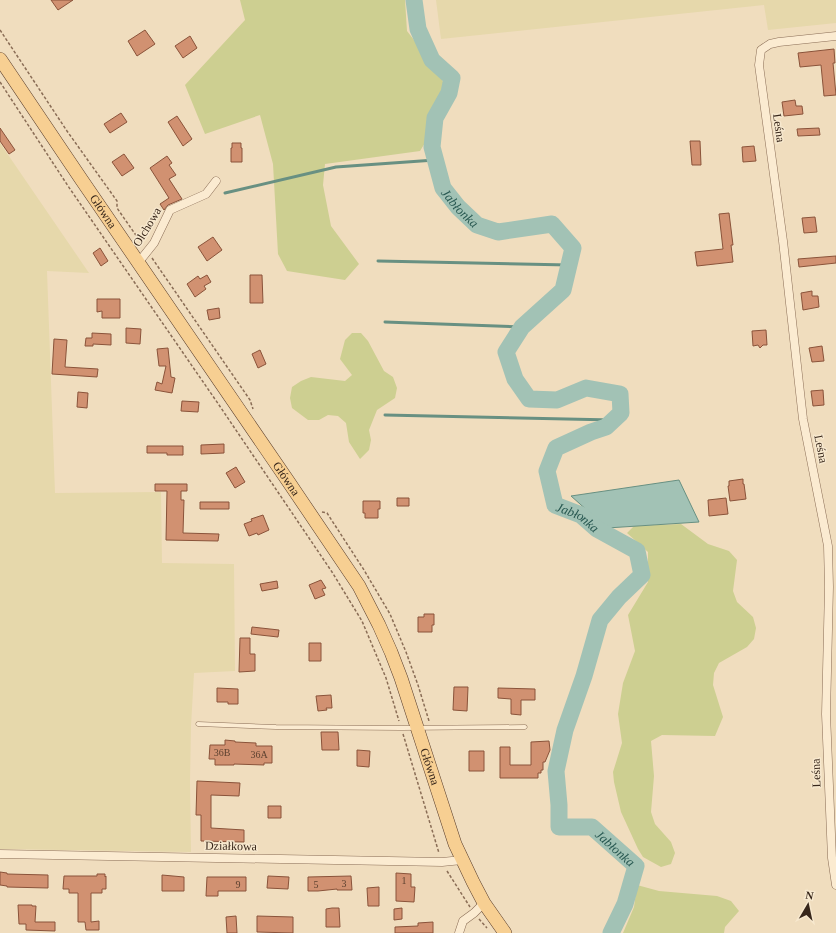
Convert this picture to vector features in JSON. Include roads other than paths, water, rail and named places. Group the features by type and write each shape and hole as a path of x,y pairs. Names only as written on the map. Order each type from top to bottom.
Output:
{"main road":[{"name":"Główna","path":"0,59 266,448 358,586 380,625 401,678 455,844 484,902 505,933"}],"street":[{"name":"Leśna","path":"836,36 770,44 761,50 759,65 783,241 803,419 828,546 829,587 826,714 832,858 836,885"},
{"name":"Olchowa","path":"138,262 154,243 170,210 206,194 216,181"},
{"name":"Działkowa","path":"0,854 442,862 462,860"},
{"path":"459,933 463,921 474,913 484,902"}],"lane":[{"path":"198,724 276,727 525,727"}],"waterway":[{"name":"Jabłonka","path":"414,0 418,29 432,60 452,78 449,93 435,118 432,147 443,188 458,207 477,225 498,232 552,224 573,248 563,290 522,327 506,352 515,379 529,399 557,400 586,388 620,394 621,413 606,427 556,448 547,471 555,505 581,515 597,529 637,551 642,575 619,597 600,620 584,676 565,730 556,771 559,827 592,827 636,866 625,904 611,933"},
{"path":"225,193 336,167 435,160"},
{"path":"378,261 569,265"},
{"path":"385,322 522,327"},
{"path":"385,415 613,420"}]}
